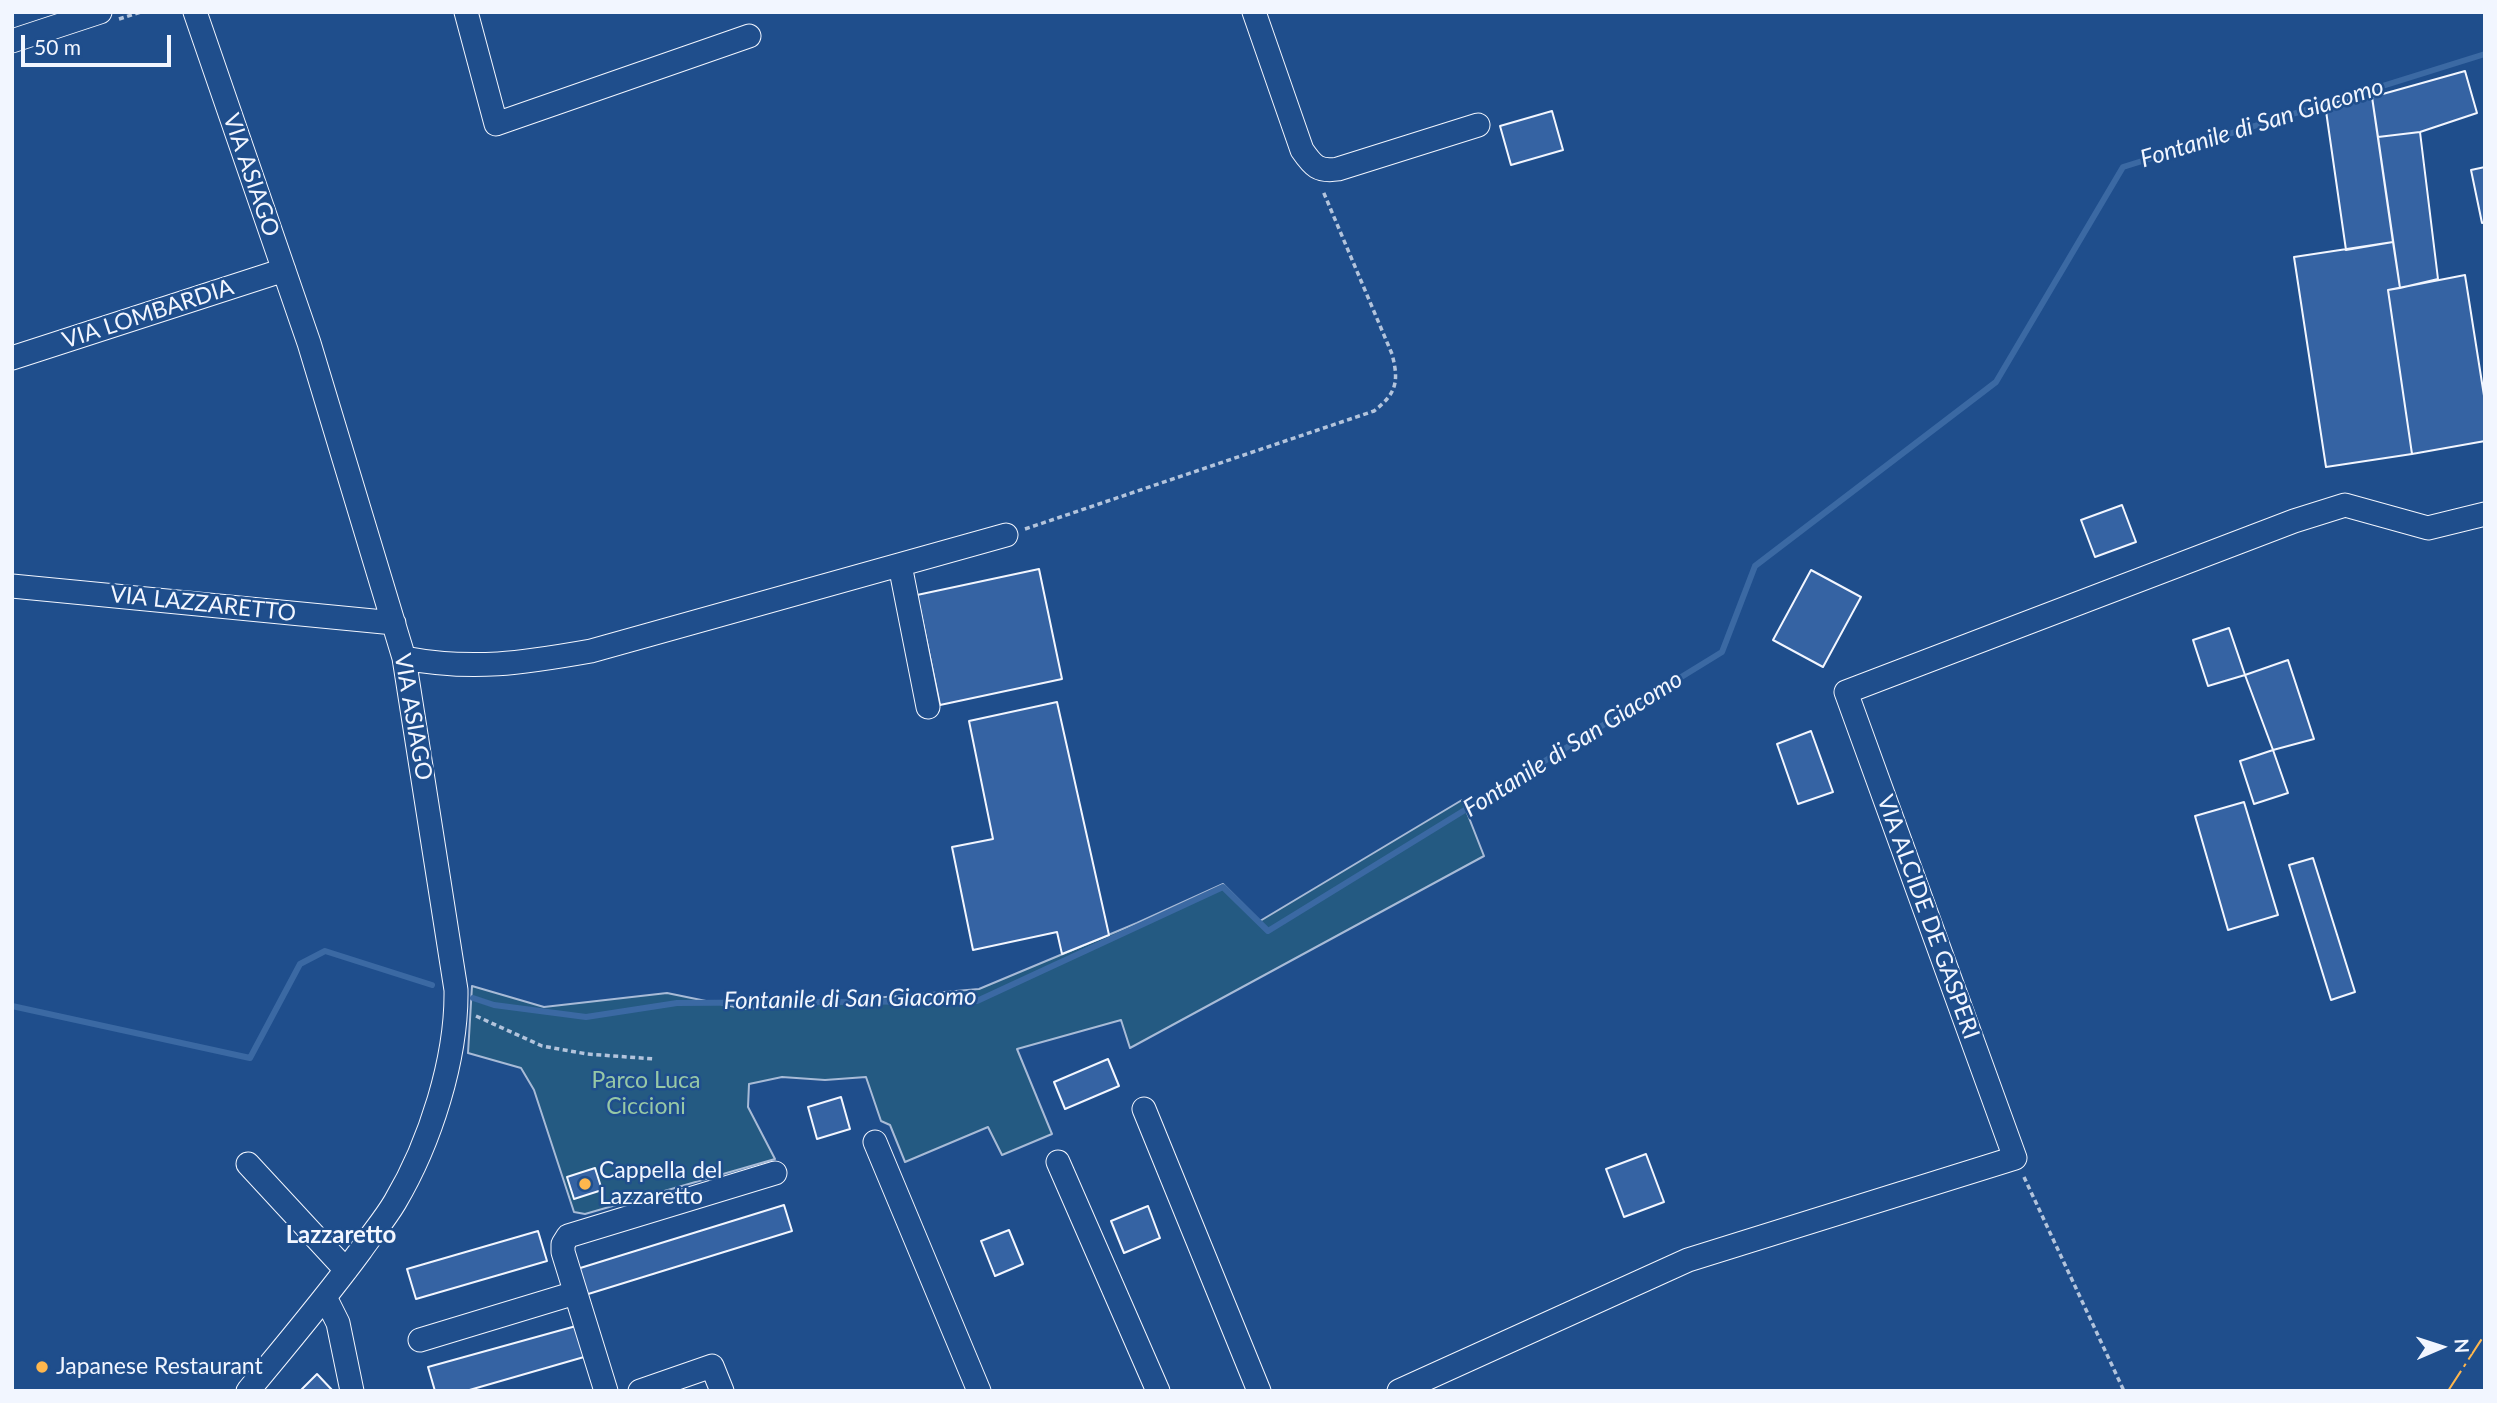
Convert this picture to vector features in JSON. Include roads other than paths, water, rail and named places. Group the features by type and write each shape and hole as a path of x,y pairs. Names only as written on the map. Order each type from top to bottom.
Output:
{"street":[{"path":"12,41 100,12"},
{"name":"VIA ASIAGO","path":"195,12 309,343 404,658 454,965 457,1017 446,1070 417,1158 395,1203 326,1299 248,1391"},
{"path":"466,12 496,124 749,36"},
{"path":"1254,12 1302,150 1312,164 1325,171 1478,125"},
{"name":"VIA LOMBARDIA","path":"12,358 284,270"},
{"name":"VIA ALCIDE DE GASPERI","path":"1399,1391 1688,1261 2015,1158 1846,692 2294,521 2345,505 2428,528 2485,514"},
{"path":"404,658 471,666 524,663 591,651 1006,535"},
{"path":"900,565 928,707"},
{"name":"VIA LAZZARETTO","path":"12,586 394,623"},
{"path":"1144,1109 1259,1391"},
{"path":"875,1142 979,1391"},
{"path":"1058,1163 1158,1391"},
{"path":"248,1164 346,1270"},
{"path":"606,1391 563,1252 563,1244 568,1236 775,1173"},
{"path":"420,1340 575,1293"},
{"path":"326,1299 338,1323 352,1391"},
{"path":"640,1391 712,1366 722,1391"}],"waterway":[{"name":"Fontanile di San Giacomo","path":"473,998 494,1005 586,1017 677,1003 977,1001 1223,887 1268,931 1722,652 1755,566 1996,382 2123,167 2485,54"},
{"name":"Fontanile di San Giacomo","path":"12,1006 250,1058 300,964 325,951 432,985"}],"place":[{"name":"Cappella del Lazzaretto","path":"585,1184"},
{"name":"Japanese Restaurant","path":"42,1367"}],"district":[{"name":"Lazzaretto","path":"341,1235"}],"park label":[{"name":"Parco Luca Ciccioni","path":"646,1094"}]}
